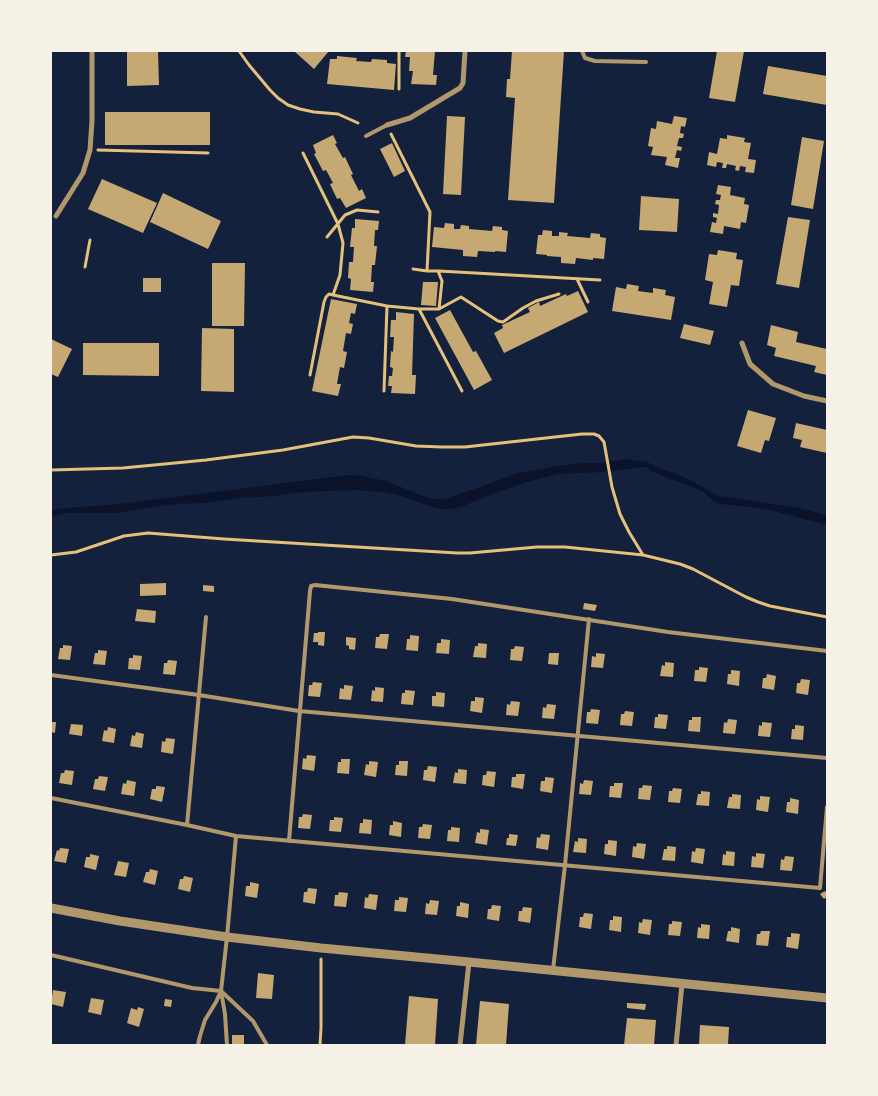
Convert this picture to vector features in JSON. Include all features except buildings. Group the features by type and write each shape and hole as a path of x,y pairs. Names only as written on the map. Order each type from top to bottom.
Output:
{"street":[{"path":"56,216 84,173 90,150 92,51"},
{"path":"387,126 410,118 460,88 464,83 465,51"},
{"path":"742,343 750,364 773,384 804,396 827,402"},
{"path":"51,908 120,921 227,937 320,948 827,998"},
{"path":"460,1045 469,962"},
{"path":"676,1045 682,984"}],"lane":[{"path":"582,51 585,58 595,61 646,62"},
{"path":"366,136 387,126"},
{"path":"289,841 310,591 311,586 315,584 452,599 668,632 827,652"},
{"path":"187,825 206,617"},
{"path":"553,970 589,619"},
{"path":"51,674 299,711 827,758"},
{"path":"51,798 236,836 820,888 827,807"},
{"path":"198,1045 205,1020 216,1002 220,991 236,836"},
{"path":"51,955 192,988 220,991 253,1021 267,1045"},
{"path":"220,991 225,1014 227,1045"}],"path":[{"path":"240,51 249,65 278,98 300,109 338,114 358,123"},
{"path":"399,51 399,89"},
{"path":"387,126 430,212 427,270"},
{"path":"90,150 208,153"},
{"path":"303,153 338,224 343,243 340,275 333,295"},
{"path":"327,237 345,215 357,210 378,212"},
{"path":"85,267 90,240"},
{"path":"413,269 600,280"},
{"path":"438,271 442,281 439,310"},
{"path":"577,279 588,302"},
{"path":"310,375 324,302 329,294 387,306 439,310 461,297 498,321 503,322 522,308 536,301 559,294"},
{"path":"384,391 387,306"},
{"path":"420,309 462,391"},
{"path":"51,470 123,468 206,460 283,450 353,437 416,446 442,447 474,446 589,434 599,436 606,447 612,488 620,514 643,555"},
{"path":"51,555 76,552 124,536 148,533 457,553 551,546 565,547 643,555 680,564 693,568 758,602 827,617"},
{"path":"320,948 320,1045"}],"water":[{"path":"624,459 647,462 682,476 719,496 799,508 827,515 827,525 770,510 721,504 697,489 653,472 646,467 605,472 558,474 527,482 461,507 450,509 432,507 398,495 383,492 354,490 303,492 205,503 175,504 116,513 66,513 51,517 51,510 65,508 120,504 348,475 386,481 428,498 444,499 518,473 557,466 603,463"}]}
